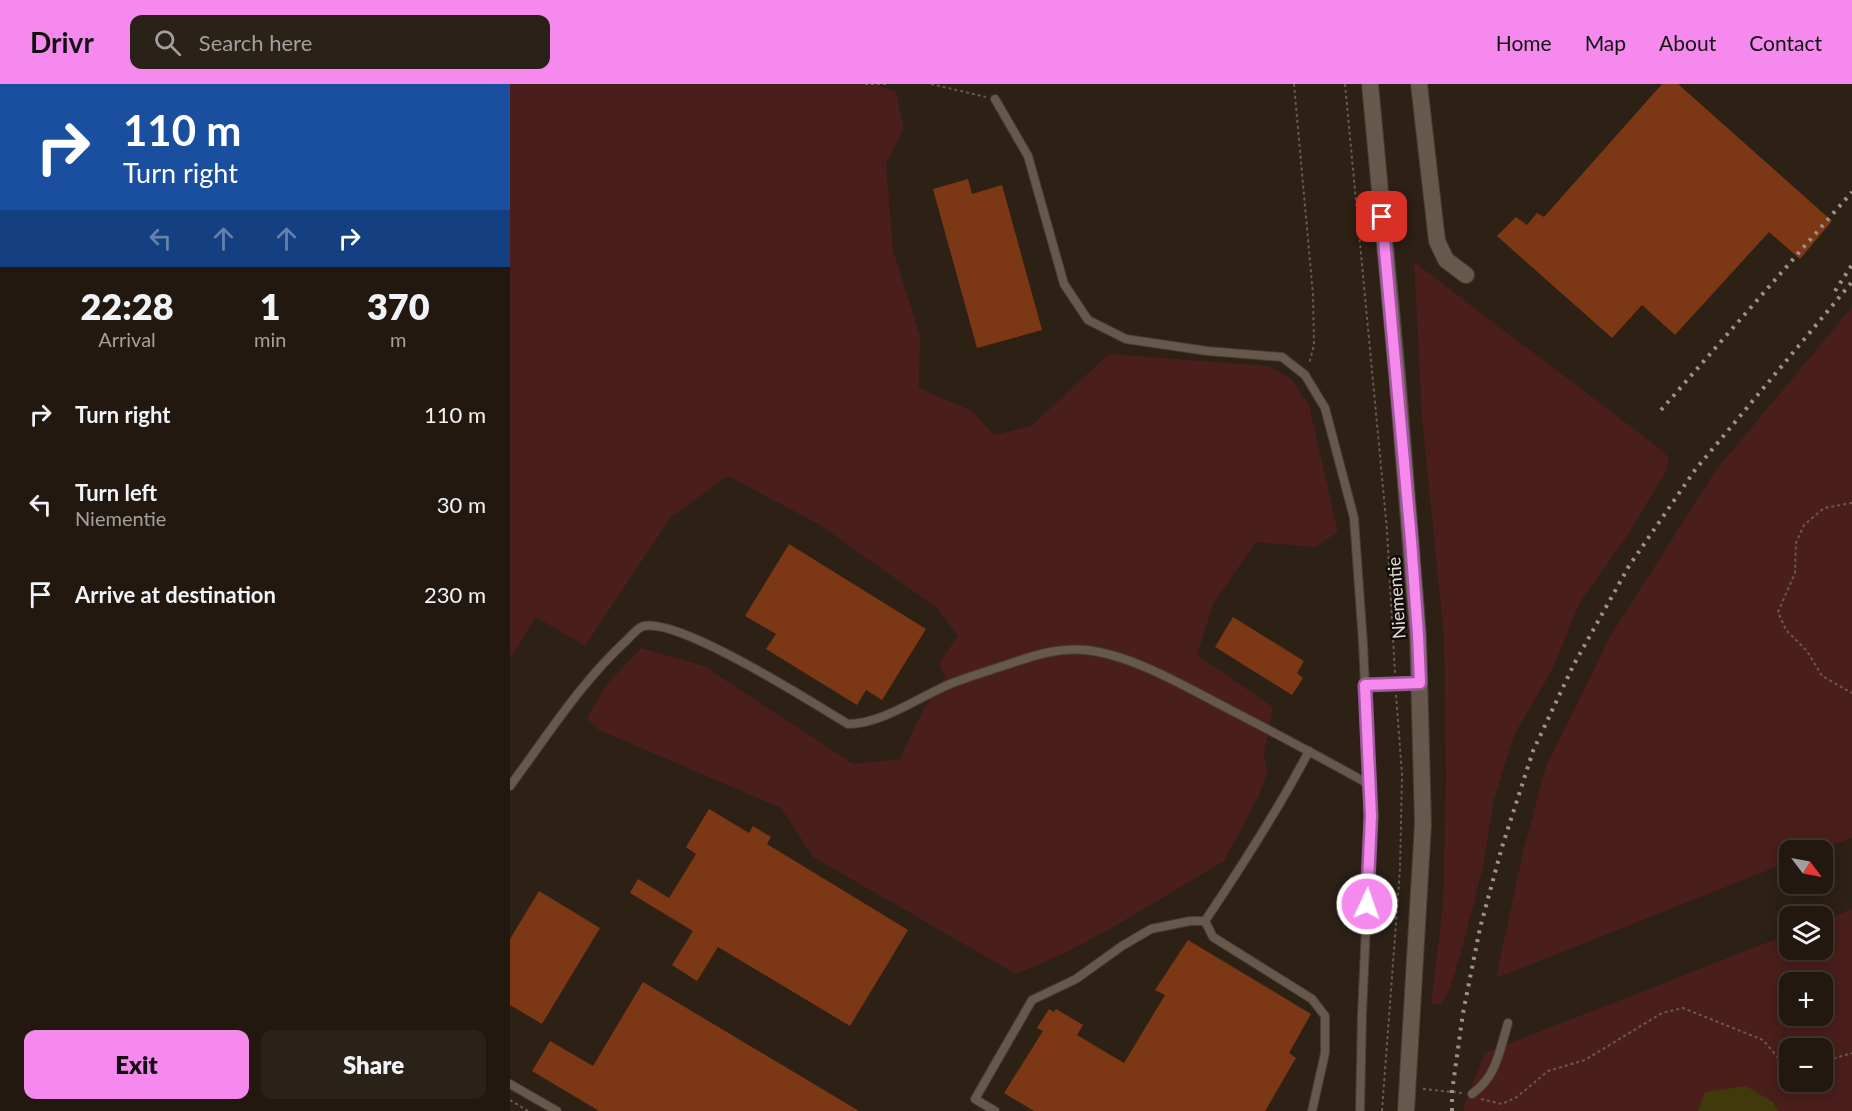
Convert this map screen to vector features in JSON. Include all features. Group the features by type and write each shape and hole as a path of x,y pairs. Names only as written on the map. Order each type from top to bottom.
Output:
{"main road":[{"name":"Niementie","path":"1370,84 1397,373 1420,683 1423,824 1406,1111"},
{"path":"1419,84 1437,241 1446,260 1466,275"}],"lane":[{"path":"995,99 1028,156 1064,284 1088,320 1126,339 1206,351 1282,357 1305,375 1325,408 1354,519 1370,785 1371,816 1360,1111"},
{"path":"510,786 572,700 606,659 641,626 657,626 717,648 848,724 858,724 892,712 949,685 1038,654 1061,650 1086,650 1111,655 1156,673 1309,751 1370,785"},
{"path":"1365,685 1420,683"},
{"path":"1205,921 1288,792 1309,751"},
{"path":"995,1111 975,1099 1032,1000 1076,979 1150,929 1190,921 1205,921"},
{"path":"1205,921 1213,937 1312,999 1325,1016 1325,1053 1312,1111"},
{"path":"1472,1095 1485,1085 1493,1071 1508,1023"},
{"path":"510,1084 557,1111"}],"path":[{"path":"866,84 887,84"},
{"path":"932,84 995,99"},
{"path":"1294,84 1313,295 1314,345 1305,375"},
{"path":"1345,84 1387,530 1402,775 1400,869 1382,1111"},
{"path":"1852,503 1824,508 1804,525 1796,543 1795,573 1778,612 1786,630 1807,651 1822,676 1852,693"},
{"path":"1407,1088 1472,1095 1488,1102 1502,1104 1517,1097 1548,1071 1585,1060 1662,1013 1683,1008 1762,1040 1779,1059"},
{"path":"1833,1059 1852,1053"},
{"path":"510,1100 528,1111"}],"shaded area":[{"path":"510,84 862,84 876,85 896,92 904,129 886,164 893,250 920,336 919,388 972,411 994,435 1031,426 1109,354 1269,366 1291,379 1309,405 1338,532 1315,547 1256,542 1213,604 1197,655 1273,707 1264,753 1267,773 1258,798 1224,861 1115,926 1065,953 1016,974 813,857 781,808 599,730 587,718 606,685 641,648 704,666 853,764 900,759 922,712 945,677 939,663 958,636 937,608 820,525 728,476 671,517 585,646 536,617 510,659"},
{"path":"1414,262 1669,458 1665,473 1627,536 1580,602 1552,670 1514,735 1494,800 1482,871 1463,945 1449,992 1442,1004 1431,1004 1443,904 1446,778 1444,637 1422,418"},
{"path":"1852,307 1852,838 1833,845 1833,840 1779,840 1779,866 1496,978 1523,852 1546,766 1611,635 1716,470"},
{"path":"1852,909 1852,1111 1778,1111 1773,1102 1706,1092 1698,1111 1464,1111 1485,1053 1779,938 1779,960 1833,960 1833,917"},
{"path":"1746,1086 1773,1102 1778,1111 1698,1111 1705,1092"}],"building":[{"path":"1662,84 1678,84 1832,221 1800,259 1769,232 1675,335 1642,305 1612,338 1497,236 1516,217 1527,225 1537,213 1544,217"},
{"path":"968,179 972,194 1002,185 1042,330 977,348 933,189"},
{"path":"789,544 926,629 882,700 866,690 857,705 766,649 776,634 745,616"},
{"path":"1233,617 1304,661 1297,673 1303,678 1292,695 1215,647"},
{"path":"709,809 749,833 753,826 771,837 767,844 908,930 850,1026 718,947 697,981 672,965 693,931 630,893 638,879 669,898 696,854 686,847"},
{"path":"539,891 600,928 542,1024 510,1005 510,939"},
{"path":"1188,940 1311,1014 1289,1053 1296,1058 1265,1111 1034,1111 1004,1093 1043,1031 1037,1028 1049,1009 1054,1012 1056,1009 1083,1025 1077,1035 1124,1063 1165,995 1155,990"},
{"path":"643,982 859,1111 599,1111 532,1071 550,1041 593,1066"}],"railway":[{"path":"1661,410 1852,192"},
{"path":"1835,291 1852,265"},
{"path":"1452,1111 1452,1092 1463,1013 1480,928 1502,847 1533,751 1573,666 1629,566 1695,470 1852,282"}],"route":[{"path":"1367,904 1371,816 1365,685 1420,683 1411,540 1382,217"}]}
